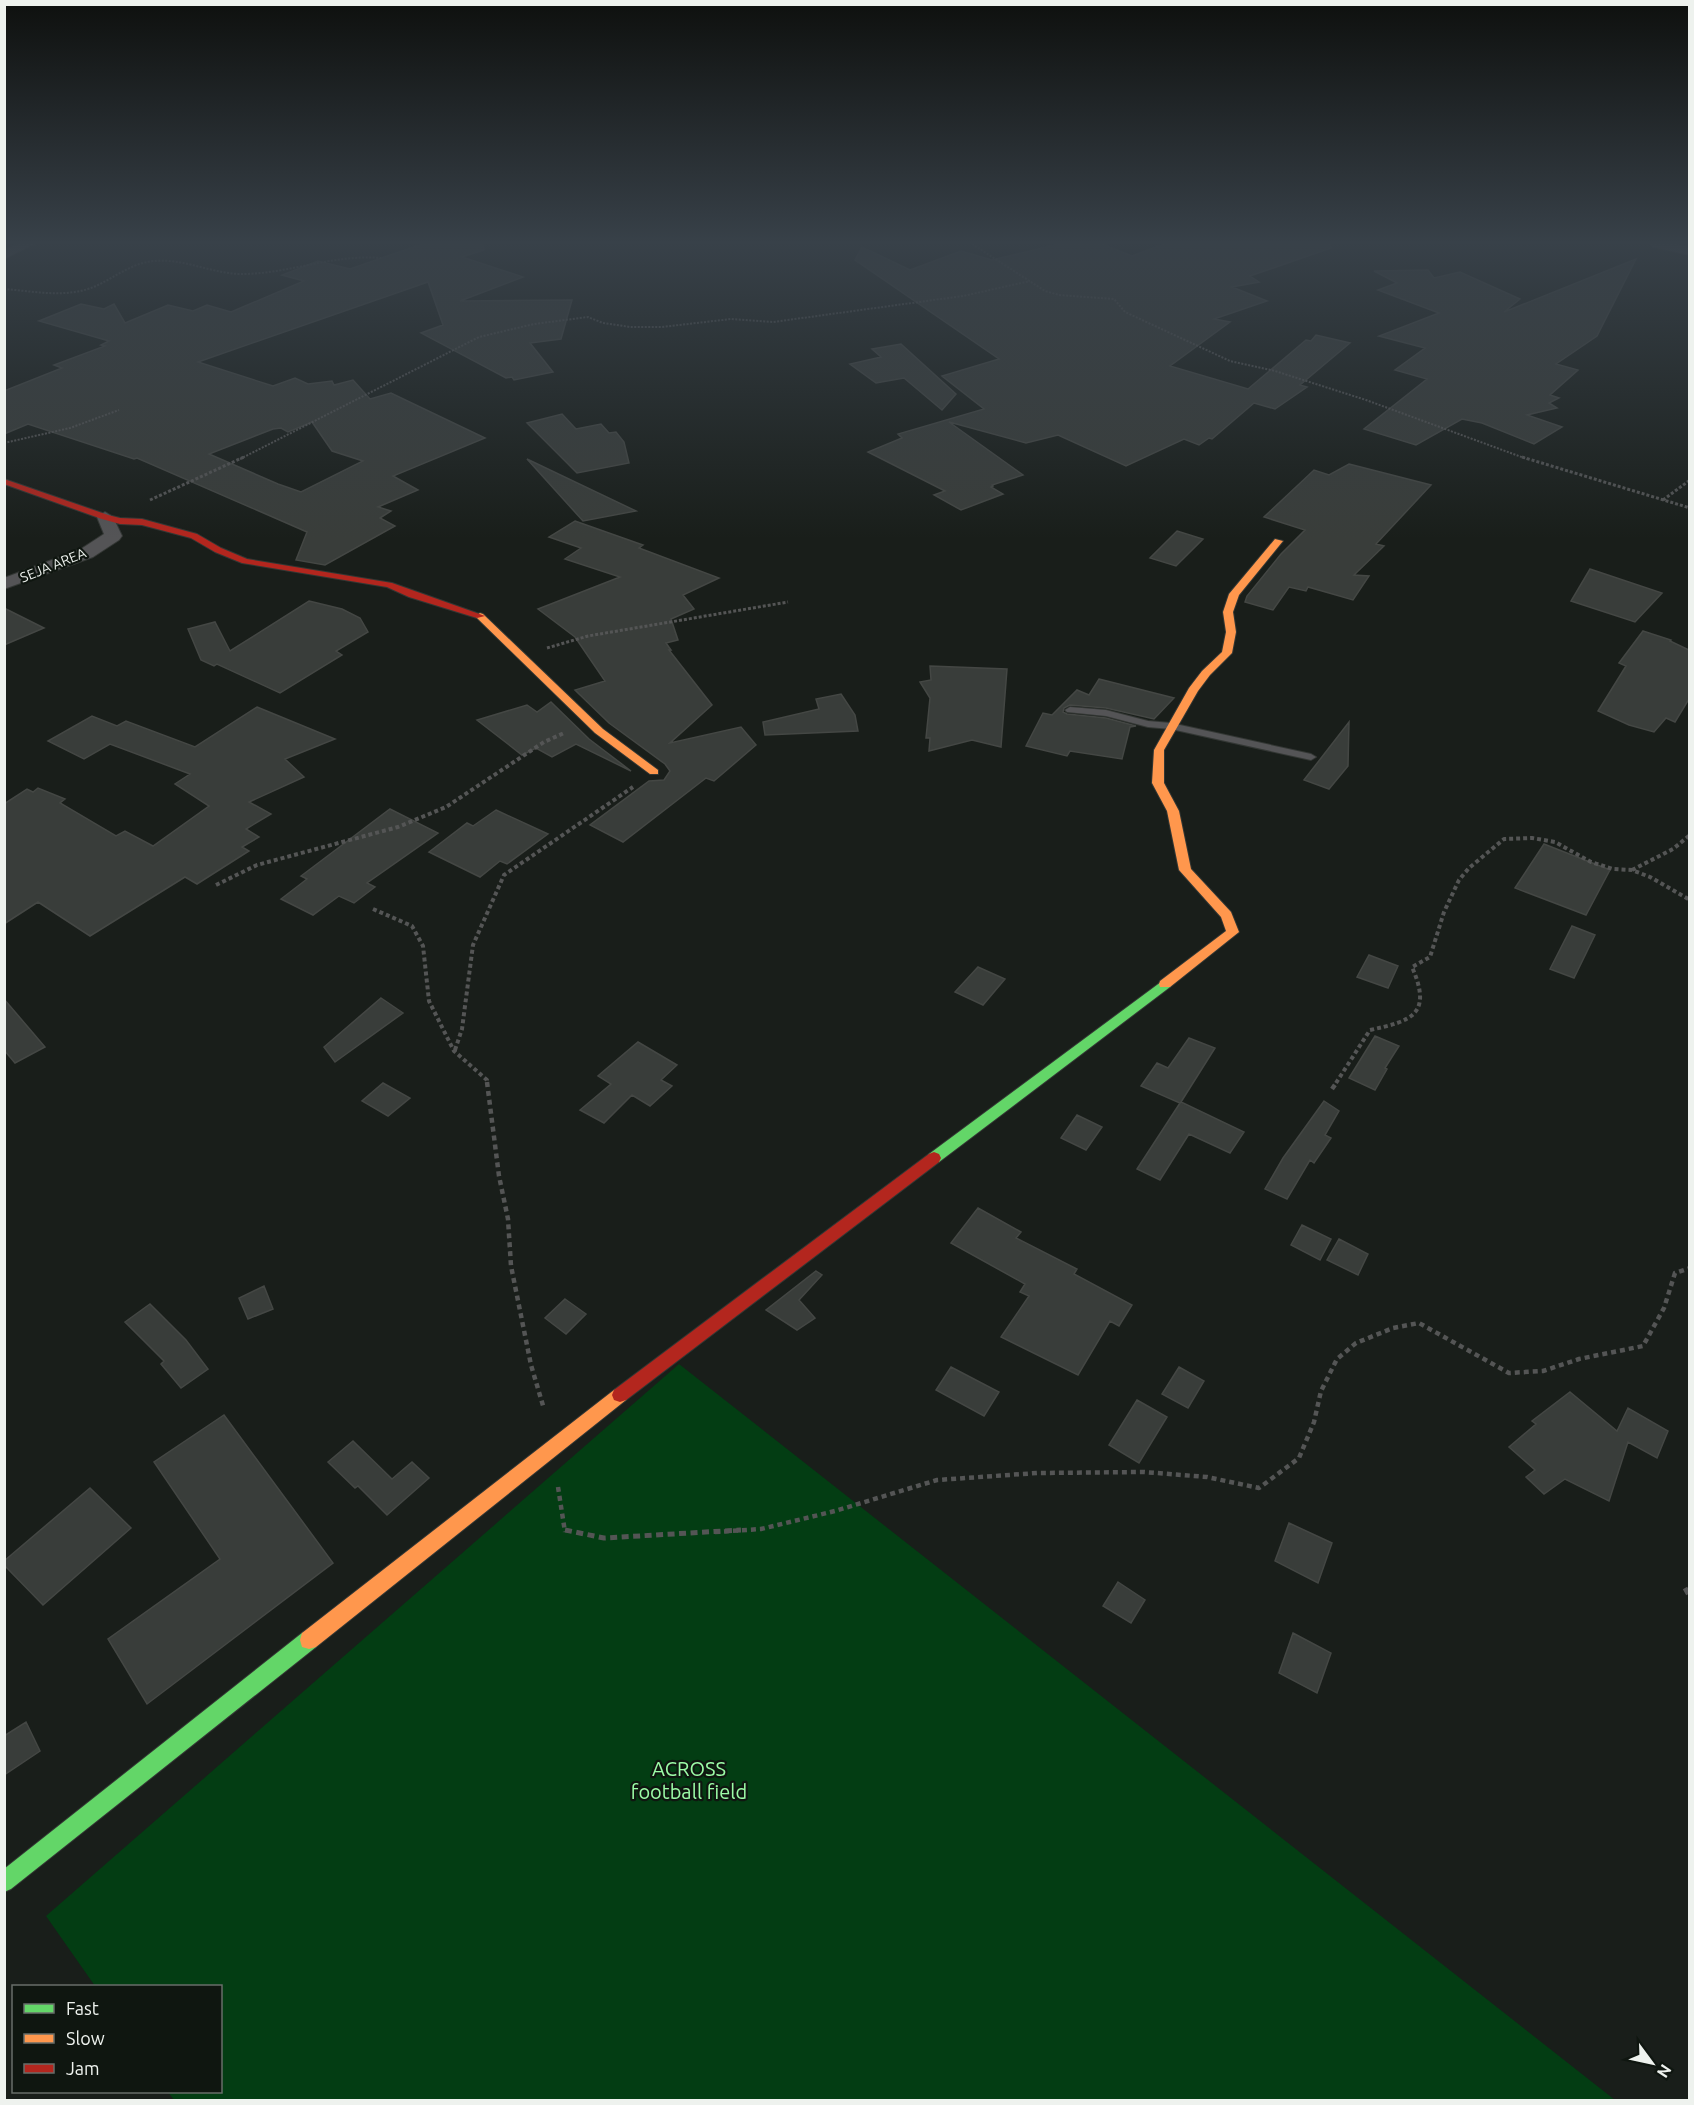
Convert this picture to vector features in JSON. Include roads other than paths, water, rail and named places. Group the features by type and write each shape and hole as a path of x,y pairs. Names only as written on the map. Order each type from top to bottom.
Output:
{"street":[{"path":"4,481 105,517 120,521 142,522 194,536 218,550 245,561 389,585 412,595 480,616 590,722 654,772"},
{"name":"SEJA AREA","path":"4,584 87,553 113,536 105,517"},
{"path":"4,1882 554,1445 1233,932 1227,915 1185,870 1173,811 1158,783 1160,750 1171,726 1206,673 1227,653 1231,632 1228,612 1234,594 1278,541"}],"lane":[{"path":"1070,710 1106,713 1148,724 1171,726 1311,757"}],"park label":[{"name":"ACROSS football field","path":"689,1780"}]}
